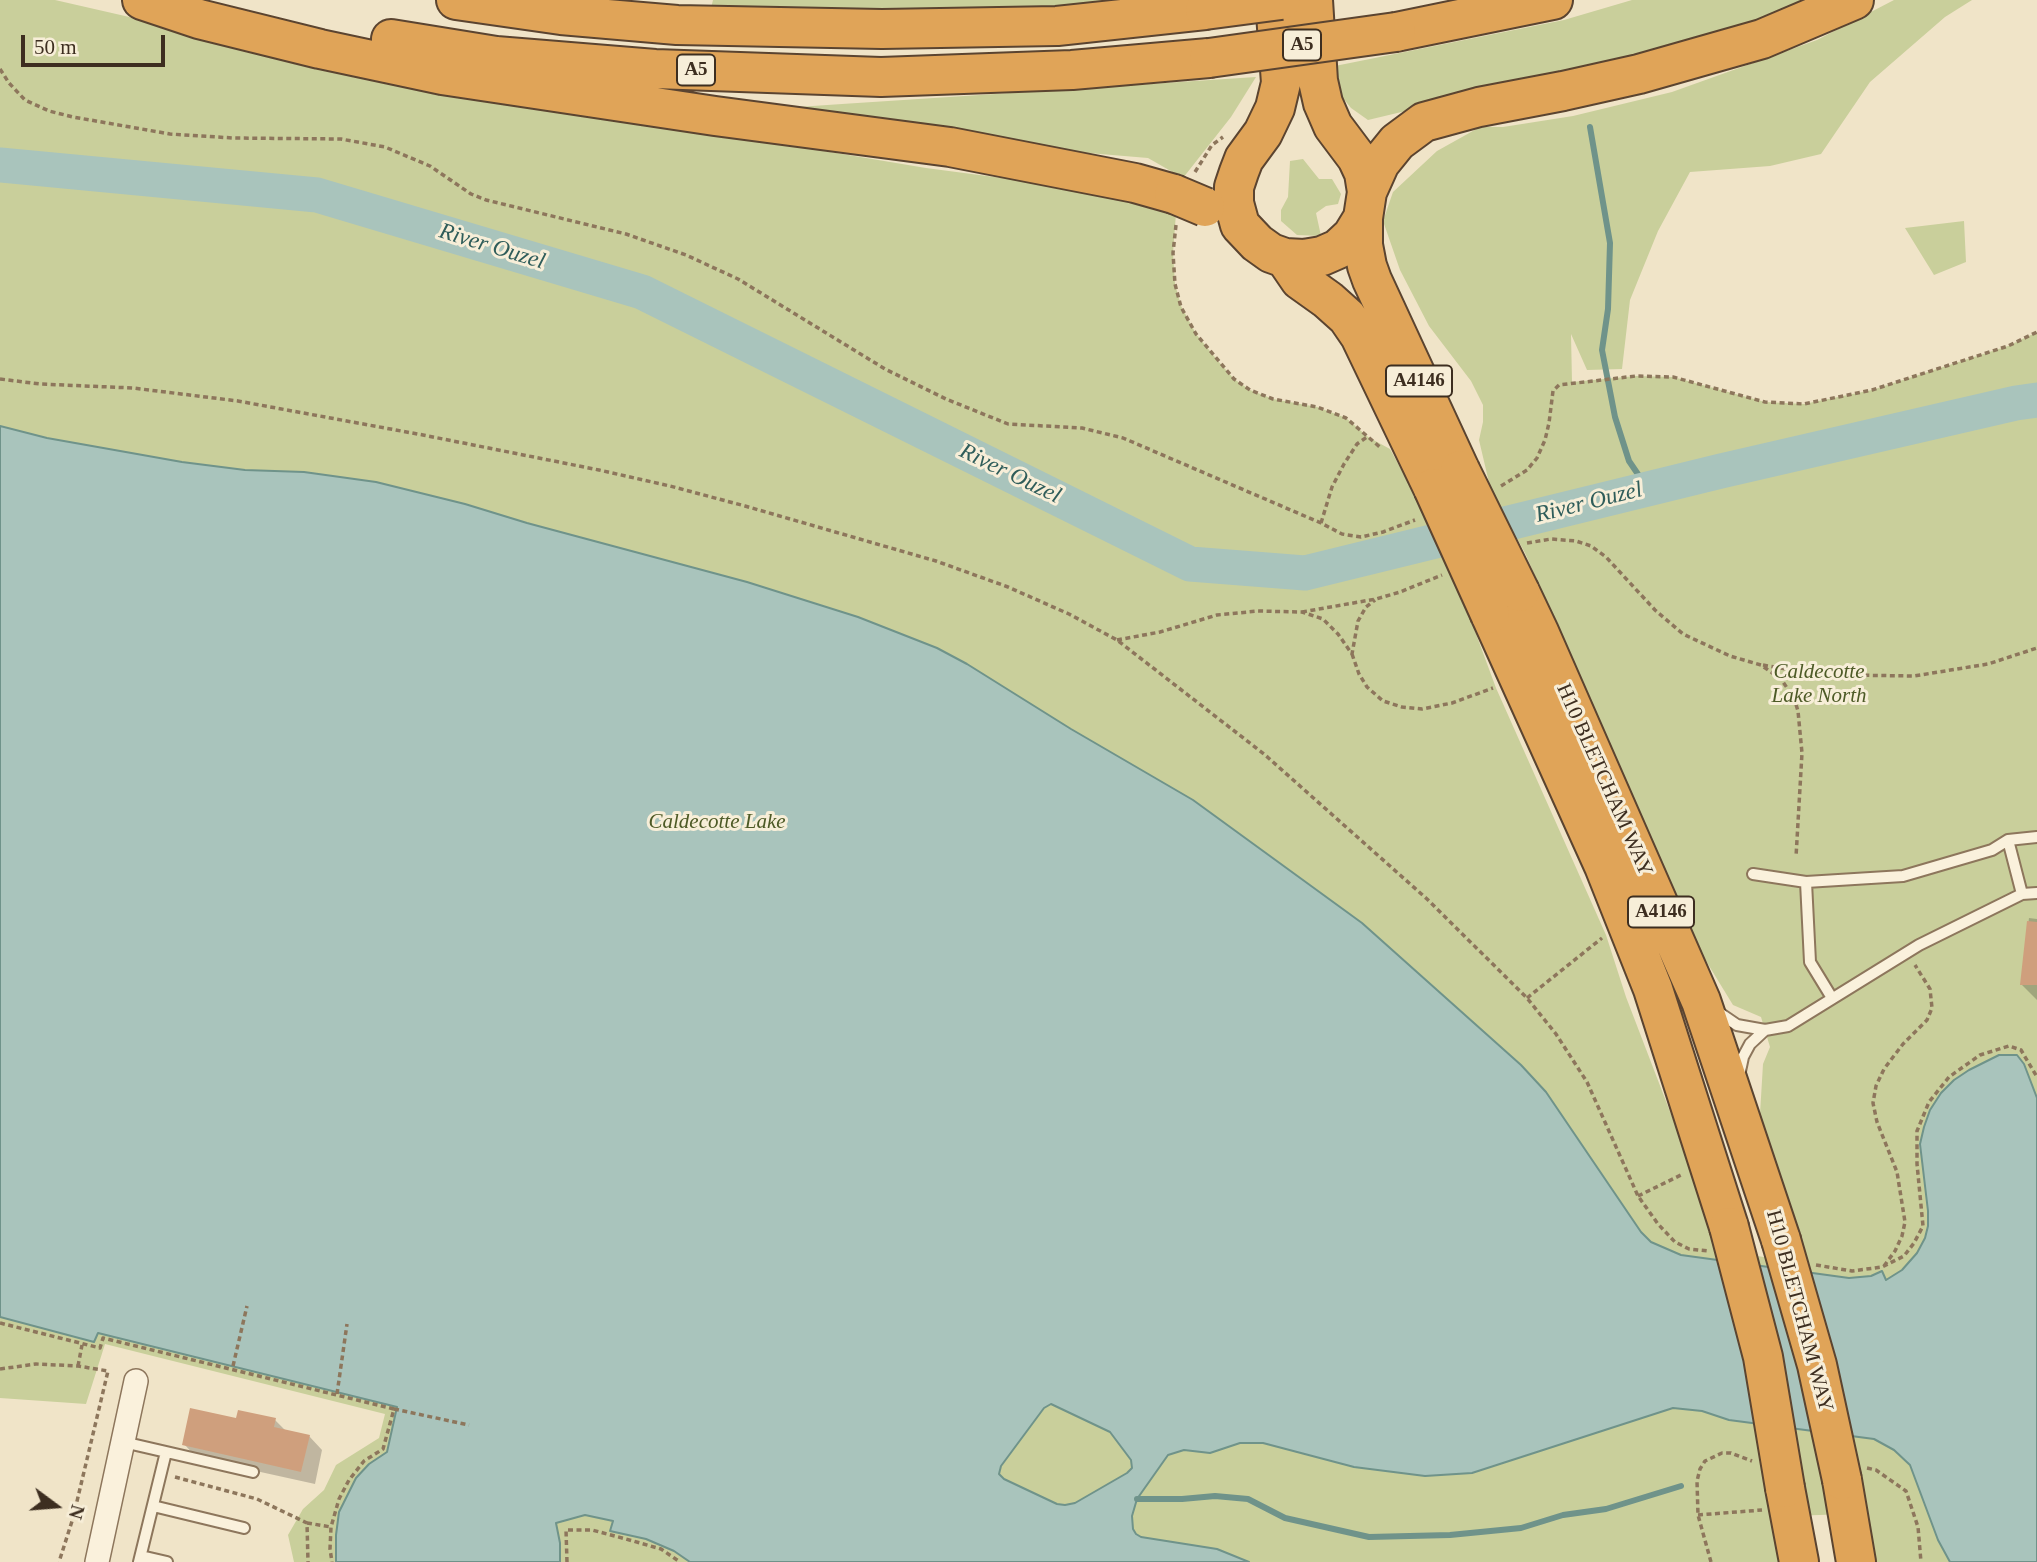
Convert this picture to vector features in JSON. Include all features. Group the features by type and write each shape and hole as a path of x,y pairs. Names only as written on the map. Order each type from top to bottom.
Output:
{"highway":[{"path":"142,0 199,19 293,43 442,75 950,148 1135,183 1187,201 1240,225 1271,253 1285,258 1304,259 1322,256 1338,249 1352,236 1380,163 1397,142 1424,122 1479,107 1651,70 1762,38 1854,0"},
{"name":"A5","path":"188,0 346,32 496,56 655,69 881,77 1072,70 1209,58 1396,32 1553,0"},
{"name":"A5","path":"456,0 561,15 677,25 882,29 1058,26 1281,0"},
{"path":"1240,225 1234,204 1234,187 1244,159 1263,133 1275,108 1281,83 1275,0"},
{"path":"1313,0 1318,81 1323,103 1333,126 1364,173 1365,205"},
{"name":"H10 BLETCHAM WAY","path":"1365,205 1363,245 1372,280 1447,479 1505,603 1653,989 1723,1240 1762,1357 1779,1498 1799,1562"},
{"name":"H10 BLETCHAM WAY","path":"1285,258 1300,280 1347,317 1447,479"},
{"name":"H10 BLETCHAM WAY","path":"1505,603 1539,632 1701,1001 1734,1098 1794,1252 1842,1480 1856,1562"}],"street":[{"path":"97,1562 136,1381"}],"lane":[{"path":"1753,874 1806,882 1903,876 1992,850 2008,840 2037,837"},
{"path":"2008,840 2022,894"},
{"path":"1806,882 1811,962 1832,998"},
{"path":"1701,1001 1737,1025 1765,1030 1788,1026 1919,945 2022,894 2037,893"},
{"path":"1734,1098 1743,1057 1750,1044 1765,1030"},
{"path":"121,1452 166,1452 253,1472"},
{"path":"166,1452 140,1559 167,1562"},
{"path":"153,1506 244,1528"}],"path":[{"path":"0,69 25,100 73,117 170,134 233,138 341,139 385,147 430,166 471,194 486,200 626,234 707,265 738,279 885,369 946,399 1008,424 1082,428 1124,438 1321,523 1332,487 1344,464 1357,444 1368,437 1346,418 1317,407 1273,399 1250,390 1234,379 1196,334 1181,307 1175,284 1173,253 1197,166 1212,145 1230,131"},
{"path":"1572,383 1636,376 1673,377 1765,402 1804,404 1872,390 2008,346 2037,332"},
{"path":"0,379 40,384 133,388 238,401 500,450 670,486 983,577 1069,614 1117,640 1264,754 1427,899 1527,998 1556,1034 1587,1082 1638,1196 1658,1224 1675,1242 1689,1249 1723,1240"},
{"path":"1521,544 1551,539 1576,541 1591,546 1606,557 1655,610 1683,634 1730,656 1761,665 1846,675 1914,676 1987,664 2037,648"},
{"path":"1117,640 1160,632 1217,615 1258,611 1302,612 1377,599 1450,572"},
{"path":"1352,654 1358,621 1366,607 1377,599"},
{"path":"1302,612 1323,619 1338,634 1352,654 1367,687 1383,701 1422,709 1452,703 1496,688"},
{"path":"1761,665 1782,679 1794,698 1798,711 1802,752 1796,857"},
{"path":"1527,998 1606,935"},
{"path":"1882,1268 1895,1251 1905,1222 1897,1172 1877,1122 1875,1086 1903,1044 1927,1020 1931,1008 1930,989 1909,952"},
{"path":"1794,1252 1852,1271 1882,1268 1904,1256 1923,1226 1917,1164 1917,1130 1929,1102 1949,1077 1980,1055 2009,1046 2021,1050 2037,1077"},
{"path":"1638,1196 1692,1169"},
{"path":"233,1366 247,1306"},
{"path":"0,1324 100,1348 103,1338 469,1425"},
{"path":"337,1394 347,1324"},
{"path":"78,1366 82,1345"},
{"path":"0,1369 36,1364 108,1371 73,1518 59,1562"},
{"path":"332,1562 331,1527 339,1499 364,1461 383,1449 394,1409"},
{"path":"88,1454 121,1452"},
{"path":"161,1473 257,1499 307,1523 331,1527"},
{"path":"1698,1514 1779,1498"},
{"path":"307,1523 308,1562"},
{"path":"567,1562 566,1530 592,1530 626,1539 661,1549 680,1562"}],"green space":[{"name":"Caldecotte Lake","path":"0,0 55,0 418,83 926,168 1101,191 1176,213 1173,253 1175,284 1181,306 1196,334 1234,379 1250,390 1273,399 1317,407 1346,418 1368,437 1390,449 1416,496 1472,623 1496,688 1606,935 1626,997 1692,1169 1716,1249 1787,1261 1770,1147 1760,1114 1763,1064 1770,1047 1761,1017 1733,1005 1703,956 1525,553 1491,491 1479,440 1483,405 1471,381 1429,326 1400,270 1383,221 1393,192 1437,151 1480,127 1503,127 1573,116 1672,92 1817,40 1894,0 1972,0 1945,17 1870,82 1821,154 1770,166 1690,172 1658,231 1630,300 1622,369 1587,370 1571,334 1572,382 1636,376 1673,377 1765,402 1804,404 1872,390 2008,346 2037,332 2037,1562 1856,1562 1847,1514 1791,1516 1799,1562 294,1562 288,1535 303,1509 324,1490 336,1465 379,1438 385,1414 105,1344 86,1404 0,1398"},
{"path":"713,0 1113,0 1032,9 935,12 711,8"},
{"path":"1632,0 1828,0 1673,47 1368,120 1351,108 1334,87 1330,67 1564,20"},
{"path":"1256,77 1231,117 1183,178 1148,158 1005,146 739,106 798,107"},
{"path":"1303,159 1319,179 1332,179 1341,194 1338,204 1326,206 1316,213 1321,236 1297,235 1281,221 1281,210 1288,197 1290,161"},
{"path":"1964,221 1966,262 1934,275 1905,228"}],"water":[{"name":"Caldecotte Lake","path":"0,426 47,438 182,462 245,470 304,472 376,482 747,582 858,617 937,648 1193,800 1362,923 1521,1065 1546,1092 1641,1232 1651,1242 1681,1255 1849,1278 1871,1276 1882,1271 1886,1280 1902,1270 1917,1253 1925,1238 1928,1211 1920,1144 1930,1110 1941,1093 1969,1070 1999,1055 2017,1055 2024,1064 2037,1098 2037,1562 1950,1562 1938,1540 1910,1465 1894,1450 1874,1439 1729,1420 1702,1411 1673,1408 1472,1473 1425,1476 1354,1467 1263,1443 1240,1443 1210,1453 1184,1450 1168,1455 1137,1499 1132,1516 1136,1534 1217,1549 1249,1562 690,1562 674,1551 646,1539 610,1531 613,1521 585,1515 556,1523 560,1562 336,1562 339,1512 356,1478 369,1464 387,1452 397,1407 98,1333 94,1342 0,1317","holes":["1051,1404 1110,1432 1131,1460 1132,1468 1075,1503 1057,1504 1004,1479 999,1474 1001,1466 1044,1408"]}],"building":[{"path":"2027,921 2037,922 2037,985 2020,985"},
{"path":"190,1408 236,1418 238,1410 276,1418 274,1427 310,1435 301,1472 182,1445"}],"waterway":[{"path":"1590,127 1610,243 1608,309 1602,350 1615,417 1629,461 1648,489"},
{"name":"River Ouzel","path":"0,165 317,195 642,292 1190,564 1305,573 1721,471 2037,400"},
{"path":"1137,1499 1215,1496 1248,1499 1285,1518 1369,1537 1450,1535 1521,1528 1563,1515 1606,1509 1681,1486"}],"park label":[{"name":"Caldecotte Lake North","path":"1819,684"}]}
